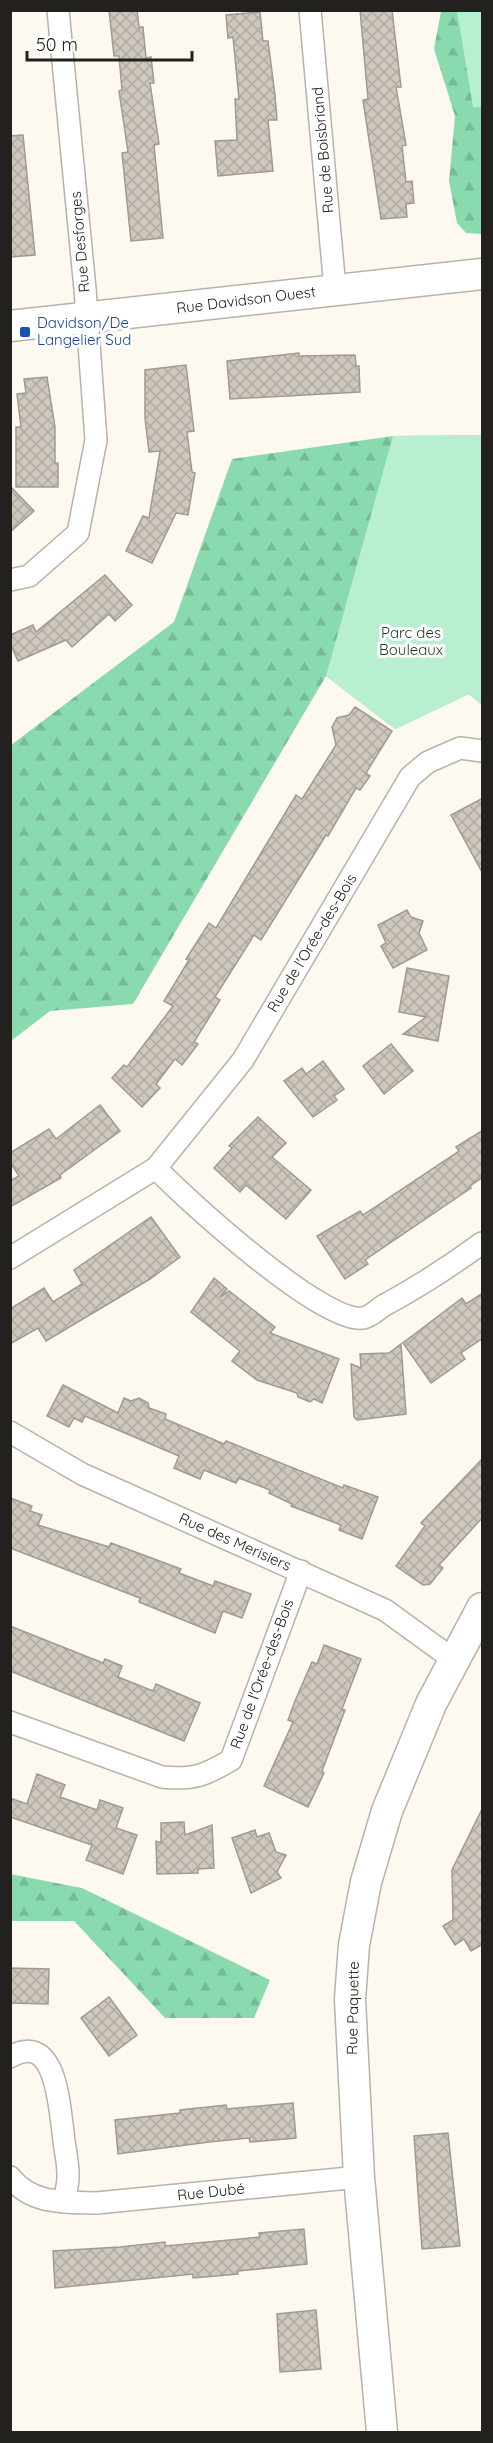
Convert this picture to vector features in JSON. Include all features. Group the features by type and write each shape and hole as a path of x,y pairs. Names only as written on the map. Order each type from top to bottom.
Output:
{"street":[{"name":"Rue Desforges","path":"10,580 29,576 78,533 96,440 58,10"},
{"name":"Rue de Boisbriand","path":"310,10 335,289"},
{"name":"Rue Davidson Ouest","path":"10,326 483,274"},
{"name":"Rue de l'Orée-des-Bois","path":"10,1258 156,1167 243,1060 410,777 428,762 460,748 483,751"},
{"path":"156,1167 177,1190 285,1281 344,1316 364,1318 427,1283 483,1243"},
{"name":"Rue des Merisiers","path":"10,1432 82,1474 385,1610 454,1660"},
{"name":"Rue de l'Orée-des-Bois","path":"10,1722 162,1777 187,1779 206,1775 231,1760 301,1571"},
{"name":"Rue Paquette","path":"382,2433 359,2177 351,1999 354,1945 366,1882 387,1811 432,1704 483,1608"},
{"path":"10,2057 19,2052 32,2051 45,2060 56,2080 69,2176 64,2202"},
{"name":"Rue Dubé","path":"10,2177 31,2196 64,2202 98,2203 359,2177"}],"green space":[{"path":"441,11 482,11 482,234 466,233 457,223 449,181 455,116 434,49"},
{"path":"457,11 482,11 482,107 473,107"},
{"path":"482,435 482,705 469,694 395,729 326,676 133,1004 50,1011 11,1041 11,745 174,622 232,459 393,436"},
{"name":"Parc des Bouleaux","path":"482,435 482,705 469,694 395,729 326,676 393,436"},
{"path":"10,1874 82,1888 270,1980 254,2018 165,2018 74,1921 11,1921"}],"building":[{"path":"109,10 137,10 139,27 143,27 146,58 151,57 154,83 150,83 159,144 154,145 163,238 131,241 122,153 128,152 119,91 122,90 119,56 114,56"},
{"path":"360,10 392,10 401,87 396,87 406,145 402,146 406,182 412,181 414,203 406,204 407,217 381,219 363,100 368,99"},
{"path":"260,12 263,41 268,41 275,95 277,120 268,120 273,171 218,176 215,141 237,140 235,99 239,99 233,37 228,38 226,15"},
{"path":"23,135 35,255 10,257 10,136"},
{"path":"299,353 299,356 355,355 356,366 359,366 360,392 230,399 227,361"},
{"path":"186,365 194,431 187,432 192,472 195,473 188,515 176,513 152,563 126,551 143,516 149,518 160,451 149,452 145,418 145,370"},
{"path":"47,377 55,427 58,487 16,487 16,427 21,427 17,394 26,393 24,379"},
{"path":"10,486 34,511 10,532"},
{"path":"105,575 132,605 115,621 109,614 72,647 66,640 18,661 10,643 10,635 33,625 36,632"},
{"path":"355,707 392,731 366,773 370,776 360,790 356,788 261,940 254,935 215,997 220,1000 194,1042 198,1044 182,1065 175,1059 156,1084 160,1088 142,1107 112,1078 124,1065 127,1067 173,1006 164,1001 189,960 186,959 209,923 216,928 296,795 302,799 336,745 332,727 337,718 349,715"},
{"path":"483,798 483,874 451,815"},
{"path":"407,910 411,917 423,921 419,933 427,950 393,968 381,946 386,943 378,925"},
{"path":"407,968 449,976 438,1041 403,1034 426,1017 399,1012"},
{"path":"391,1044 413,1071 384,1094 363,1066"},
{"path":"323,1061 344,1089 334,1096 337,1100 313,1117 284,1081 302,1068 306,1074"},
{"path":"100,1105 120,1131 60,1175 61,1178 10,1207 10,1181 19,1176 10,1162 10,1153 49,1129 56,1139"},
{"path":"258,1117 286,1143 272,1157 311,1190 286,1219 246,1185 240,1192 214,1168 232,1148 229,1146"},
{"path":"483,1130 483,1177 470,1186 471,1188 365,1260 368,1264 345,1279 317,1236 360,1211 363,1215 459,1151 456,1147"},
{"path":"151,1217 180,1257 150,1279 46,1341 38,1328 10,1344 10,1309 44,1288 53,1302 82,1284 74,1270"},
{"path":"214,1278 227,1289 220,1297 229,1291 275,1327 270,1333 339,1359 322,1403 314,1399 310,1402 298,1397 297,1393 257,1380 232,1361 240,1351 191,1312"},
{"path":"483,1293 483,1338 461,1353 465,1359 431,1383 403,1343 462,1298 466,1304"},
{"path":"401,1344 406,1414 357,1420 354,1417 351,1364 361,1368 360,1354 389,1353"},
{"path":"63,1385 118,1413 124,1398 131,1401 139,1398 148,1403 149,1408 166,1414 165,1419 224,1444 226,1441 343,1488 344,1485 378,1497 362,1539 339,1530 341,1525 291,1506 292,1504 269,1493 270,1490 239,1478 236,1483 204,1470 200,1479 174,1468 179,1456 85,1416 82,1422 74,1418 69,1427 47,1416"},
{"path":"483,1458 483,1517 439,1565 443,1568 430,1584 423,1585 396,1566 425,1526 421,1523"},
{"path":"10,1498 32,1506 30,1511 42,1515 38,1525 109,1547 111,1543 181,1569 179,1573 213,1586 215,1581 251,1594 242,1618 223,1611 215,1633 139,1602 140,1598 10,1548"},
{"path":"10,1626 103,1663 105,1659 122,1666 118,1677 153,1691 156,1684 200,1703 184,1741 10,1671"},
{"path":"324,1645 361,1659 342,1709 345,1710 322,1771 324,1773 308,1807 264,1786 293,1722 288,1720 295,1701 312,1662 317,1664"},
{"path":"37,1774 65,1785 60,1797 97,1810 100,1800 123,1808 116,1828 137,1835 123,1874 86,1860 92,1845 10,1817 10,1798 27,1804"},
{"path":"483,1807 483,1944 471,1951 464,1939 455,1945 443,1926 453,1920 452,1870"},
{"path":"184,1822 185,1835 212,1825 214,1868 198,1869 198,1873 157,1874 156,1841 161,1843 161,1823"},
{"path":"255,1830 257,1837 269,1833 276,1852 286,1855 277,1872 281,1878 251,1893 232,1838"},
{"path":"10,1968 49,1969 48,2004 10,2003"},
{"path":"109,1997 137,2035 109,2056 81,2018"},
{"path":"293,2103 296,2138 250,2142 249,2138 118,2154 115,2120 226,2105 227,2109"},
{"path":"448,2133 460,2246 422,2249 414,2136"},
{"path":"304,2229 307,2264 238,2271 238,2274 193,2278 193,2274 55,2288 53,2251 165,2242 165,2246 260,2237 259,2233"},
{"path":"316,2310 321,2369 280,2372 277,2314"}],"place":[{"name":"Davidson/De Langelier Sud","path":"25,332"}]}
